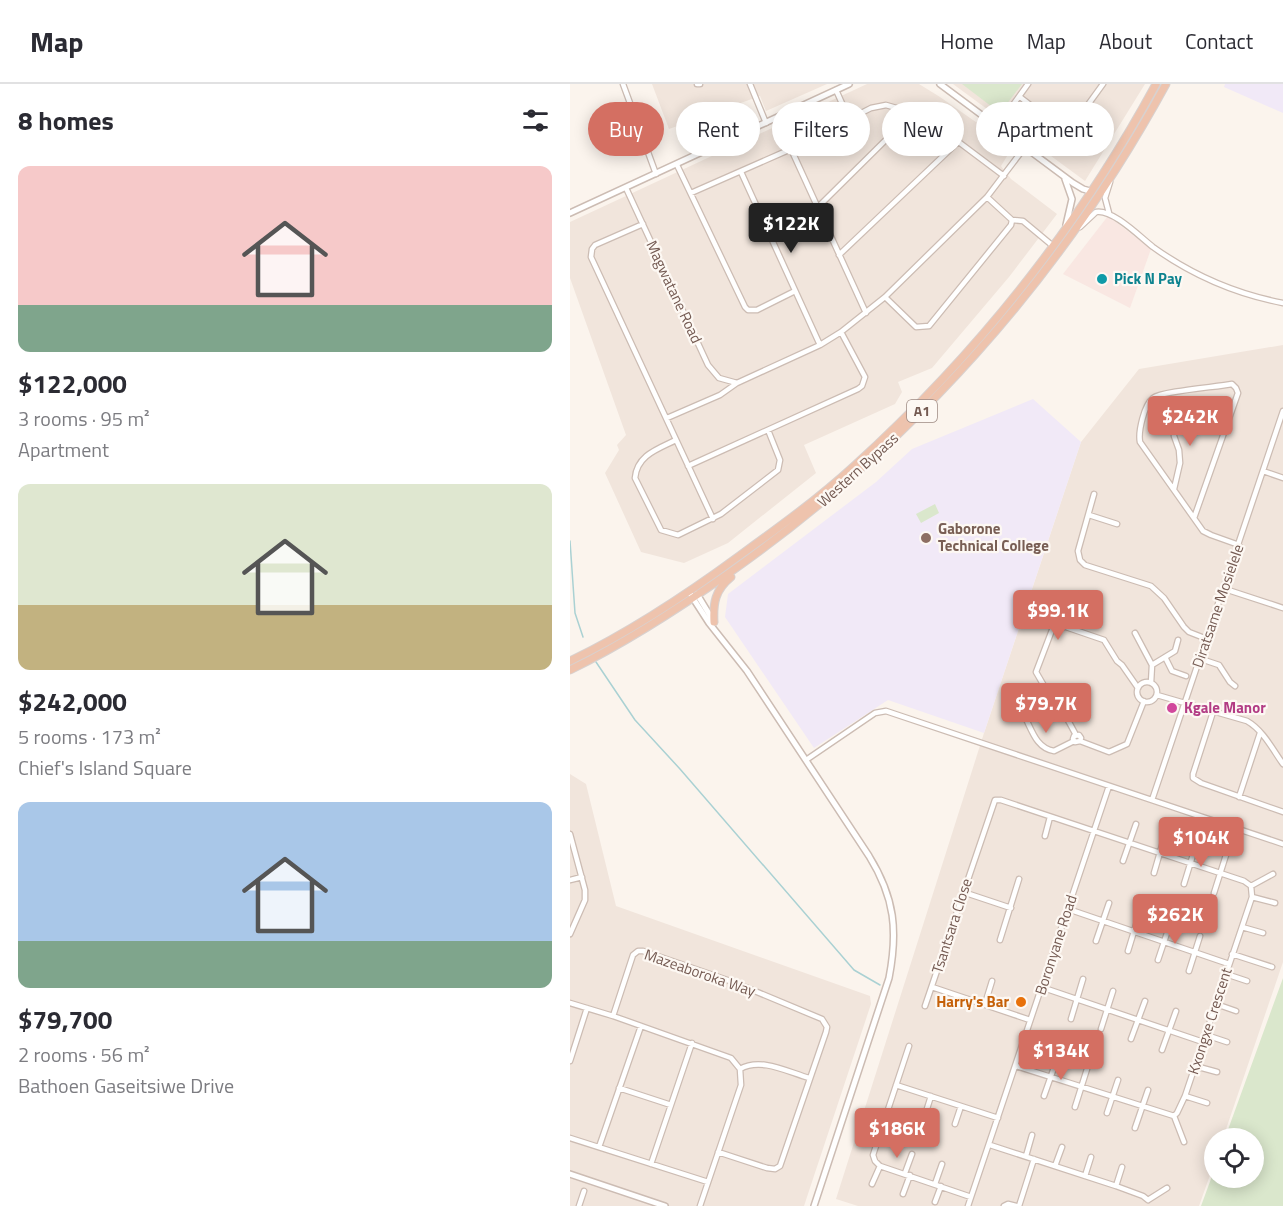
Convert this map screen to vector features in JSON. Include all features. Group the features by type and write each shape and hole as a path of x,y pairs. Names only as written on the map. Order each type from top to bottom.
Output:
{"highway":[{"name":"Western Bypass","path":"570,661 693,594 852,468 944,378 1020,290 1053,246 1123,142 1155,84"},
{"name":"Western Bypass","path":"570,670 633,636 693,594 760,552 859,472 950,384 1026,296 1072,236 1123,158 1166,84"},
{"path":"714,622 714,601 720,588 760,552"}],"street":[{"path":"623,84 656,174"},
{"path":"757,84 750,85 766,123"},
{"path":"570,213 849,84"},
{"path":"940,84 976,111"},
{"path":"1016,102 1028,84"},
{"path":"1020,97 1060,125 1068,127 1074,124 1103,84"},
{"path":"836,90 841,102"},
{"path":"818,207 882,144"},
{"path":"964,145 1004,176"},
{"path":"691,193 775,156"},
{"path":"793,156 866,313"},
{"path":"839,255 943,156"},
{"path":"667,418 720,395 737,383 820,345 842,332 885,297 987,197 1018,156"},
{"path":"1037,156 1078,187 1090,191"},
{"path":"1123,158 1105,194 1105,203 1109,213 1155,248 1227,289 1283,303"},
{"path":"677,165 745,307 748,310 757,310 795,291"},
{"path":"741,172 820,345"},
{"path":"1059,173 1068,185 1072,199 1065,229"},
{"name":"Magwatane Road","path":"626,188 708,365 719,378 737,383"},
{"path":"987,197 1012,220 1023,221 1053,246"},
{"path":"1072,236 1096,212 1109,213"},
{"path":"885,297 915,327 929,326 1011,225 1012,220"},
{"path":"643,224 596,245 591,254 713,519"},
{"path":"688,466 862,386 865,377 842,332"},
{"path":"1194,518 1238,393 1232,384 1158,395 1148,403 1138,433 1140,442 1203,531 1239,545"},
{"path":"1169,406 1180,463 1174,489"},
{"name":"Diratsame Mosielele","path":"1152,800 1225,589 1283,411"},
{"path":"676,440 646,454 634,478 661,530 681,535 713,519 778,470 780,460 768,430"},
{"path":"1263,471 1283,478"},
{"path":"1094,494 1078,551 1080,560 1086,565 1151,586 1164,598 1189,632 1208,639"},
{"path":"1089,514 1117,524"},
{"path":"1225,589 1283,608"},
{"path":"693,594 714,622 719,634"},
{"path":"693,594 709,623 747,671 881,877 892,909 895,932 889,978 814,1206"},
{"path":"1080,741 1081,736 1076,735 1058,702 1047,692 1036,672 1052,630 1066,627 1104,640 1138,688 1138,696 1144,701 1151,701 1156,696 1156,688 1151,683 1143,683 1138,688"},
{"path":"1136,633 1152,664 1151,683"},
{"path":"1152,664 1175,651 1178,640"},
{"path":"1166,657 1172,671 1186,676"},
{"path":"1201,659 1219,664 1235,686"},
{"path":"1156,696 1247,721 1254,725 1283,764"},
{"path":"1024,715 1039,744 1043,747 1057,750 1074,741 1077,743 1080,741 1109,752 1127,744 1144,701"},
{"path":"806,760 876,713 886,711 1283,844"},
{"path":"1213,712 1193,774 1196,781 1283,812"},
{"path":"1239,797 1260,733"},
{"path":"1074,741 1076,735"},
{"name":"Boronyane Road","path":"968,1206 1109,786"},
{"name":"Tsantsara Close","path":"1030,1020 932,987 995,800 1002,800 1050,817"},
{"path":"1045,836 1050,817 1244,881 1251,886 1273,874"},
{"path":"1123,861 1136,824"},
{"path":"570,834 582,878 585,900 570,934"},
{"path":"1154,873 1165,835"},
{"path":"1184,884 1196,845"},
{"path":"1214,893 1226,855"},
{"path":"570,880 582,878"},
{"path":"1000,940 1019,879"},
{"name":"Kxongxe Crescent","path":"1173,1116 1177,1113 1185,1096 1196,1066 1252,897 1251,886"},
{"path":"963,892 1011,908"},
{"path":"1252,897 1275,903"},
{"path":"1096,941 1109,903"},
{"path":"1068,909 1229,964"},
{"path":"1128,951 1139,915"},
{"path":"1158,960 1170,924"},
{"path":"1242,927 1263,933"},
{"path":"1189,971 1200,936"},
{"name":"Mazeaboroka Way","path":"613,1016 633,956 636,952 643,951 733,982 817,1016 825,1022 826,1032 809,1078"},
{"path":"1232,954 1272,967"},
{"path":"1226,974 1247,981"},
{"path":"1071,1019 1083,979"},
{"path":"985,1004 992,981"},
{"path":"925,1006 932,987"},
{"path":"1041,987 1203,1042"},
{"path":"1101,1029 1113,991"},
{"path":"1131,1039 1145,1001"},
{"path":"570,1002 692,1043 730,1058 740,1069 741,1085 700,1206"},
{"path":"1216,1004 1236,1011"},
{"path":"570,1061 587,1008"},
{"path":"1162,1050 1176,1011"},
{"path":"599,1147 640,1026"},
{"path":"1206,1035 1227,1041"},
{"path":"651,1164 692,1043"},
{"path":"909,1046 873,1155 874,1161 880,1166 971,1197"},
{"path":"1044,1096 1057,1059"},
{"path":"718,1152 767,1168 778,1168 782,1163 809,1078 763,1064 755,1063 740,1069"},
{"path":"1016,1066 1173,1116 1184,1142"},
{"path":"1196,1066 1217,1072"},
{"path":"1075,1107 1087,1069"},
{"path":"1107,1113 1118,1080"},
{"path":"896,1085 998,1118"},
{"path":"619,1088 671,1105"},
{"path":"1135,1128 1149,1090"},
{"path":"925,1114 931,1096"},
{"path":"1185,1096 1207,1103"},
{"path":"955,1124 961,1106"},
{"path":"1026,1156 1032,1136"},
{"path":"570,1138 708,1182"},
{"path":"990,1145 1116,1186 1143,1196 1148,1203 1167,1188"},
{"path":"1055,1166 1062,1147"},
{"path":"903,1194 912,1154"},
{"path":"1085,1176 1091,1156"},
{"path":"1004,1206 1008,1204 1018,1206 1034,1159"},
{"path":"935,1202 942,1164"},
{"path":"873,1184 880,1166"},
{"path":"1116,1186 1122,1167"},
{"path":"570,1174 665,1206"},
{"path":"579,1206 584,1191"}],"shaded area":[{"path":"652,84 827,84 786,102 772,102 772,108 766,111 760,96 743,102 676,102 676,126 669,129 664,116 664,102 659,102"},
{"path":"867,84 919,84 947,102 882,102 882,156 964,156 964,114 976,122 976,156 1007,156 1001,166 1011,179 1057,214 1009,277 932,368 898,382 902,392 895,404 804,445 816,473 728,543 684,563 641,552 605,473 619,450 617,445 626,435 570,278 570,222 712,156 760,156 760,134 772,128 772,156 870,156 870,102 828,102"},
{"path":"953,84 1145,84 1114,134 1114,102 977,102"},
{"path":"1225,84 1283,84 1283,113 1224,87"},
{"path":"1051,156 1100,156 1085,181"},
{"path":"1108,216 1151,249 1130,308 1063,274"},
{"path":"1283,345 1283,962 1226,1128 1204,1128 1205,1188 1199,1206 858,1206 836,1199 984,733 1081,442 1139,369"},
{"name":"Gaborone Technical College","path":"1033,399 1081,442 984,733 888,700 814,748 725,617 728,594 876,482 912,449"},
{"path":"570,774 586,784 616,906 870,996 871,1004 804,1206 570,1206"}],"green space":[{"path":"962,84 1022,84 1008,102 986,102"},
{"path":"935,504 939,513 921,523 916,514"},
{"path":"1283,978 1283,1206 1201,1206 1208,1188 1264,1188 1264,1128 1229,1128"}],"waterway":[{"path":"570,541 575,613 583,637"},
{"path":"596,662 635,720 854,970 880,985"}],"place":[{"name":"Pick N Pay","path":"1102,279"},
{"name":"Gaborone Technical College","path":"926,538"},
{"name":"Kgale Manor","path":"1172,708"},
{"name":"Harry's Bar","path":"1021,1002"}]}
